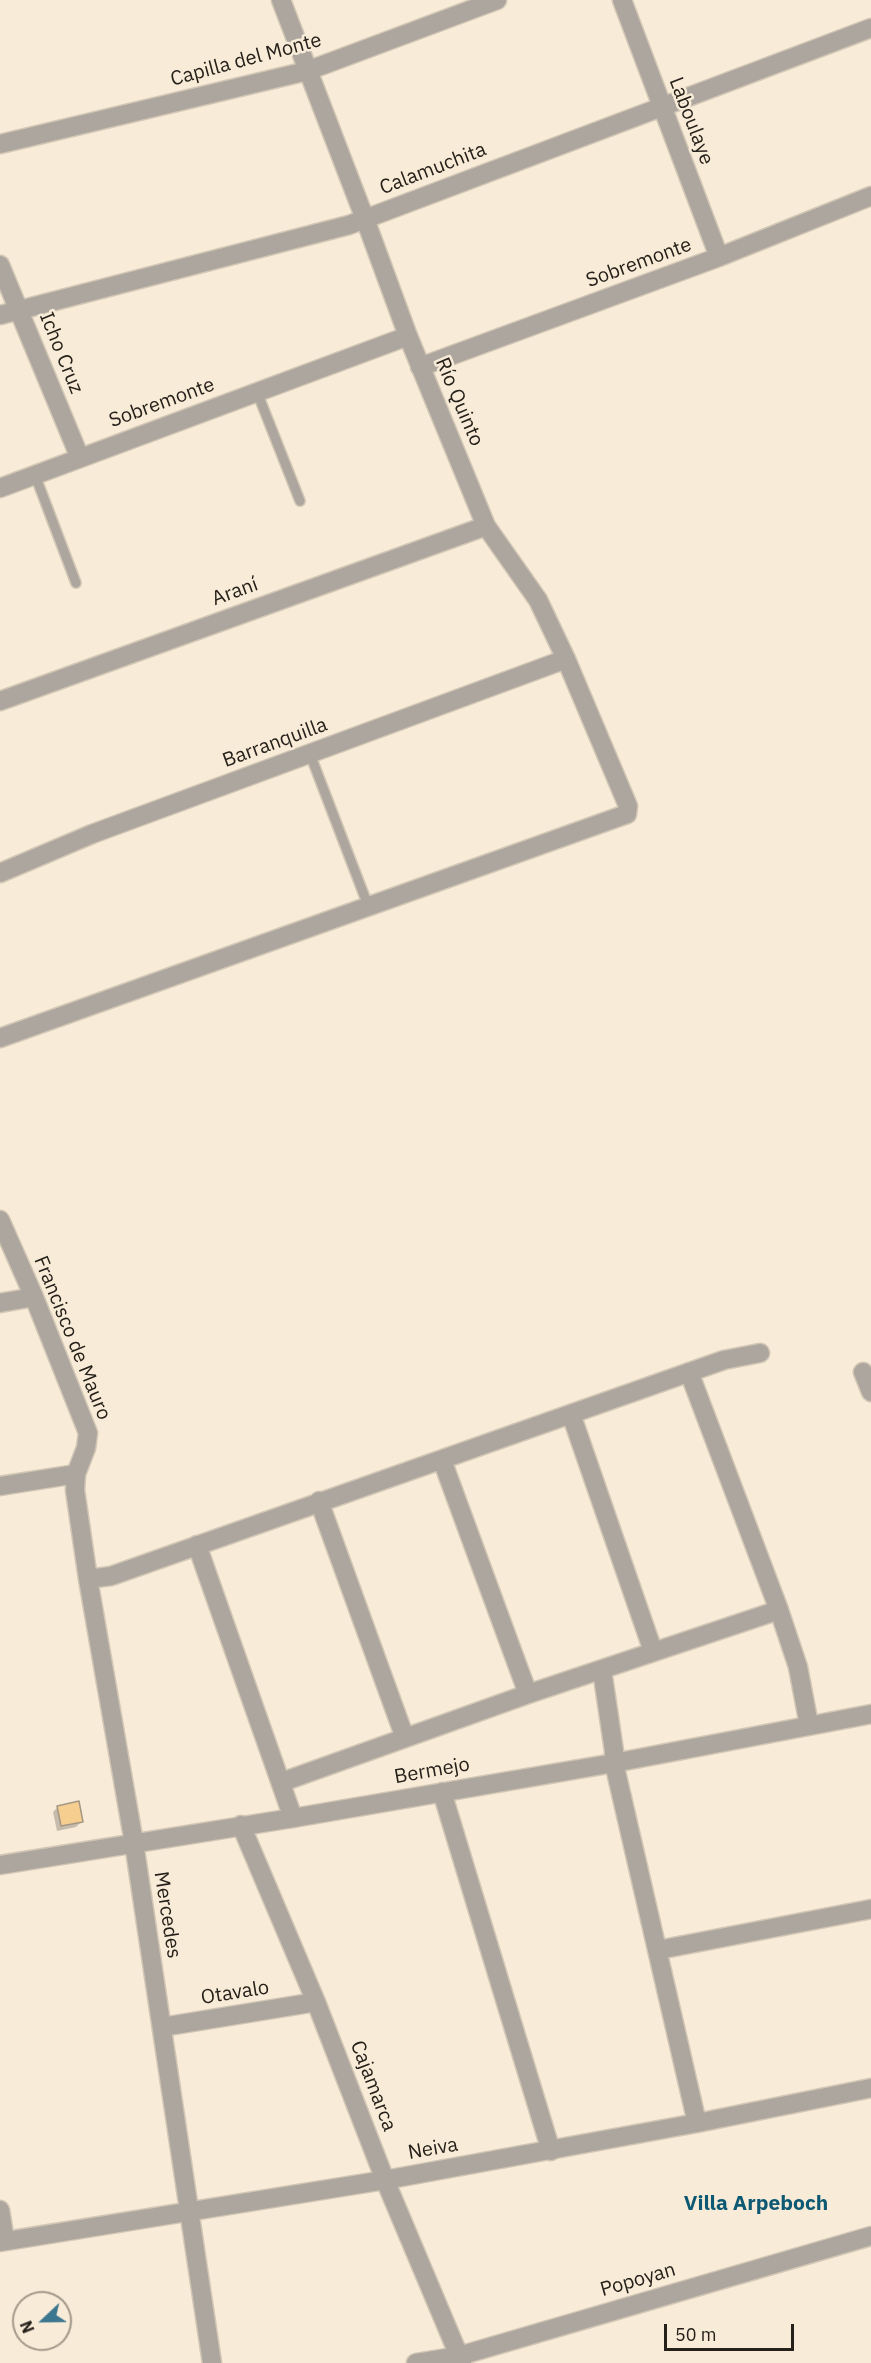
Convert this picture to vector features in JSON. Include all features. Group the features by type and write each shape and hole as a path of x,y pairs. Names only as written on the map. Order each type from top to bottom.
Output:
{"street":[{"name":"Río Quinto","path":"281,0 420,367 486,526 538,600 566,659 628,807 627,814 616,819 369,908"},
{"name":"Capilla del Monte","path":"0,144 307,71 497,0"},
{"name":"Laboulaye","path":"622,0 719,257"},
{"name":"Calamuchita","path":"0,315 349,225 871,28"},
{"name":"Sobremonte","path":"420,367 719,257 871,196"},
{"name":"Icho Cruz","path":"0,265 80,458"},
{"name":"Sobremonte","path":"0,488 408,336"},
{"name":"Araní","path":"0,701 486,526"},
{"name":"Barranquilla","path":"0,873 82,838 566,659"},
{"path":"0,1038 369,908"},
{"name":"Francisco de Mauro","path":"0,1220 34,1297 88,1432 86,1448 76,1474"},
{"path":"0,1303 34,1297"},
{"path":"88,1579 111,1576 724,1360 760,1353"},
{"path":"689,1372 779,1610 798,1667 809,1725"},
{"path":"863,1372 871,1392"},
{"path":"571,1414 653,1652"},
{"path":"441,1460 528,1694"},
{"path":"0,1486 76,1474"},
{"name":"Mercedes","path":"76,1474 75,1490 88,1579 134,1843 212,2363"},
{"path":"319,1501 405,1738"},
{"path":"197,1545 293,1818"},
{"path":"282,1782 528,1694 779,1610"},
{"path":"602,1670 614,1763 697,2123"},
{"name":"Bermejo","path":"0,1864 293,1818 614,1763 871,1714"},
{"path":"441,1792 551,2151"},
{"name":"Cajamarca","path":"242,1825 316,2002 385,2180 461,2360"},
{"path":"658,1950 871,1909"},
{"name":"Otavalo","path":"162,2027 316,2002"},
{"name":"Neiva","path":"2,2242 551,2151 871,2088"},
{"path":"0,2210 2,2242"},
{"name":"Popoyan","path":"416,2363 461,2360 871,2236"}],"lane":[{"path":"257,392 300,501"},
{"path":"35,475 76,583"},
{"path":"310,754 369,908"}],"building":[{"path":"79,1801 83,1822 61,1826 57,1806"}],"district":[{"name":"Villa Arpeboch","path":"756,2204"}]}
